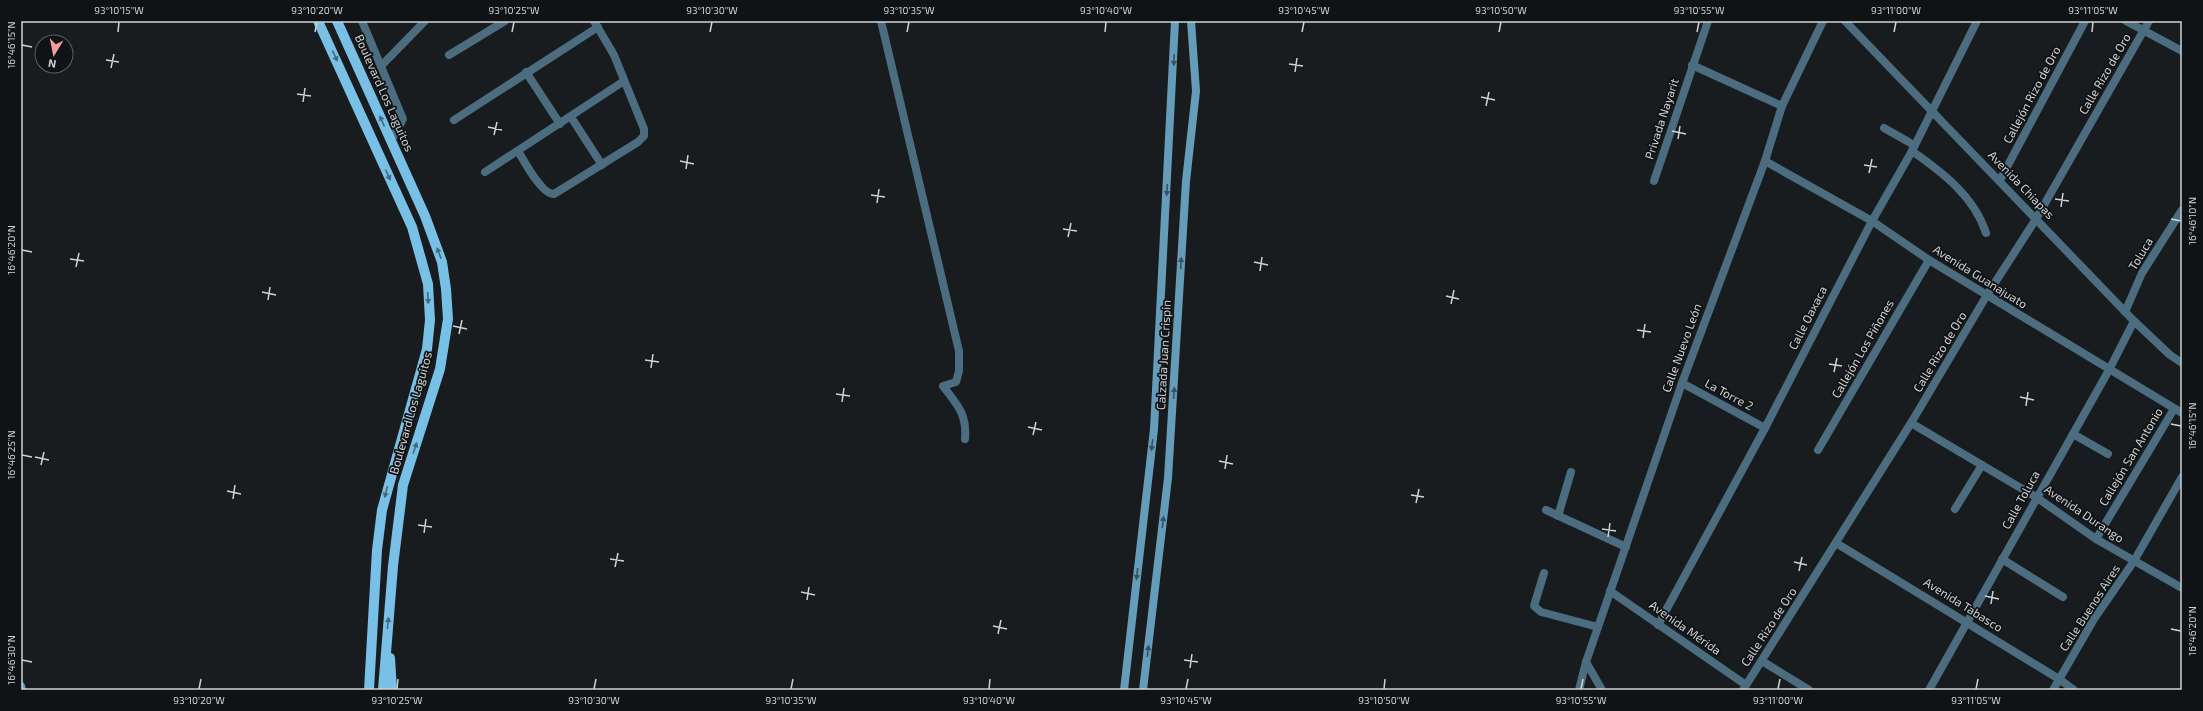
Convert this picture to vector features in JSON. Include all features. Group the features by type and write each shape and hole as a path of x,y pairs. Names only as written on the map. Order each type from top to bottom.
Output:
{"main road":[{"name":"Boulevard Los Laguitos","path":"318,21 412,227 428,284 430,320 427,349 382,510 369,690"},
{"name":"Boulevard Los Laguitos","path":"337,21 425,216 442,262 448,319 440,369 403,485 383,690"},
{"name":"Calzada Juan Crispin","path":"1124,690 1154,429 1175,21"},
{"name":"Calzada Juan Crispin","path":"1143,690 1168,478 1186,180 1196,91 1191,21"},
{"path":"328,43 344,37"},
{"path":"363,690 371,646"},
{"path":"386,648 390,656 392,690"},
{"path":"21,686 22,690"}],"street":[{"path":"362,21 403,119 399,130 391,141"},
{"path":"381,66 425,21"},
{"path":"449,55 505,21"},
{"path":"881,21 959,351 959,371 956,382 943,386 963,413 966,426 966,439"},
{"name":"Privada Nayarit","path":"1654,181 1708,21"},
{"name":"Calle Nuevo León","path":"1580,690 1586,662 1610,591 1682,383 1765,160 1782,106 1823,21"},
{"name":"Avenida Chiapas","path":"1845,21 2000,180 2125,312 2170,355 2182,363"},
{"name":"Calle Oaxaca","path":"1658,625 1765,428 1872,221 1913,148 1976,21"},
{"name":"Callejón Rizo de Oro","path":"2000,180 2085,21"},
{"path":"2126,21 2182,51"},
{"name":"Calle Rizo de Oro","path":"1744,687 1762,661 1911,423 1987,295 2036,219 2149,21"},
{"path":"454,120 596,24 614,54 644,129 644,136 602,165 554,194 550,194 543,190 518,151"},
{"path":"1692,65 1782,106"},
{"path":"526,72 560,124"},
{"path":"485,172 624,82"},
{"path":"571,117 602,165"},
{"path":"1884,128 1913,148 1957,186 1980,218 1986,233"},
{"name":"Avenida Guanajuato","path":"1765,160 1872,221 1929,260 2182,413"},
{"name":"Toluca","path":"2125,312 2142,273 2182,210"},
{"name":"Callejón Los Piñones","path":"1818,450 1929,260"},
{"name":"Calle Toluca","path":"1929,690 2036,497 2109,370 2134,321"},
{"name":"La Torre 2","path":"1682,383 1765,428"},
{"name":"Callejón San Antonio","path":"2096,539 2174,409"},
{"name":"Avenida Durango","path":"1911,423 2036,497 2096,539 2182,588"},
{"path":"2073,434 2108,454"},
{"path":"1955,508 1982,465"},
{"path":"1558,516 1571,472"},
{"name":"Calle Buenos Aires","path":"2053,690 2094,619 2134,561 2182,477"},
{"path":"1546,510 1626,547"},
{"name":"Avenida Tabasco","path":"1836,543 2059,679 2074,690"},
{"path":"2002,559 2063,597"},
{"path":"1544,573 1534,606 1541,612 1598,627"},
{"name":"Avenida Mérida","path":"1610,591 1744,687"},
{"path":"1762,661 1809,690"},
{"path":"1586,662 1602,690"}]}
